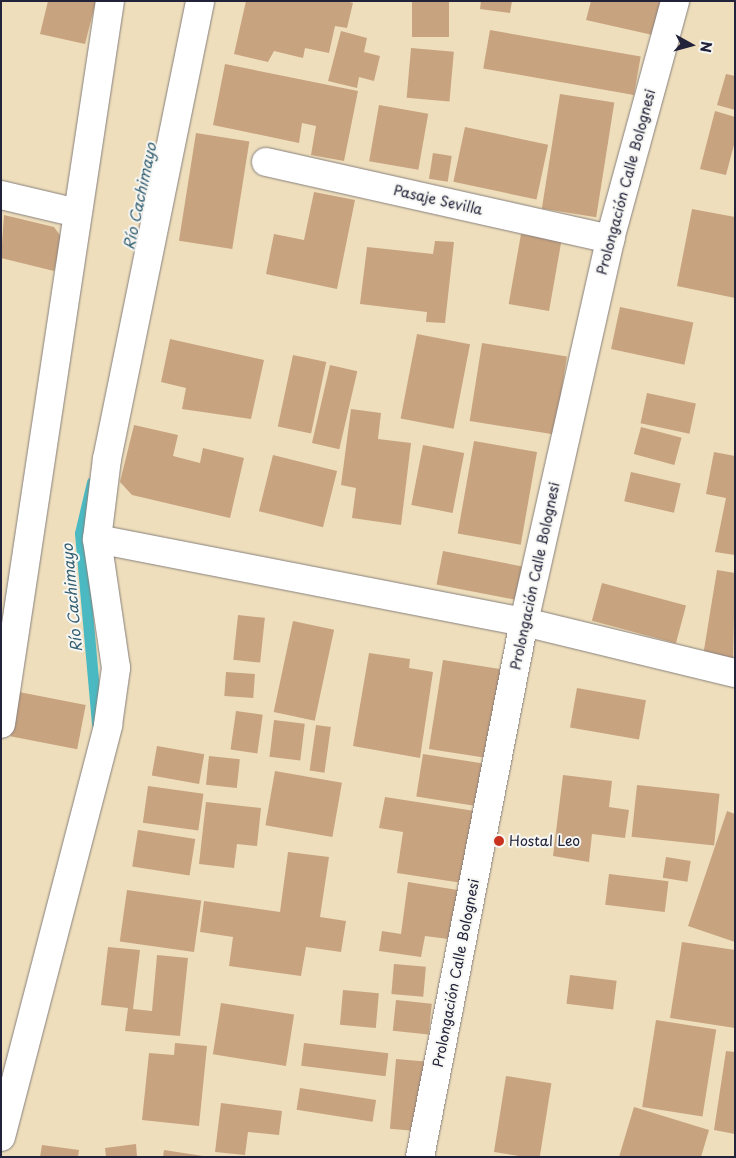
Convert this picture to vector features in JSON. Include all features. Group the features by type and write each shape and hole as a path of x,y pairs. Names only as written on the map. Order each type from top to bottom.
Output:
{"street":[{"path":"1,724 11,618 35,486 110,1"},
{"path":"1,1137 108,725 116,668 97,539 107,459 200,1"},
{"name":"Prolongación Calle Bolognesi","path":"420,1157 524,622 610,239 675,1"},
{"name":"Pasaje Sevilla","path":"266,162 610,239"},
{"path":"1,195 77,213"},
{"path":"97,539 524,622 735,673"}],"building":[{"path":"48,1 96,1 85,44 40,34"},
{"path":"246,1 346,1 353,3 347,28 335,26 329,53 305,48 303,58 274,51 268,62 234,54"},
{"path":"412,1 449,1 449,37 412,37"},
{"path":"481,1 512,1 510,13 480,9"},
{"path":"591,1 665,1 657,36 586,20"},
{"path":"490,30 641,57 634,95 483,68"},
{"path":"341,31 367,38 364,52 380,56 374,81 359,77 357,88 328,81"},
{"path":"411,48 454,52 449,102 407,98"},
{"path":"225,64 358,91 344,161 311,155 316,126 302,123 299,143 213,125"},
{"path":"726,74 735,76 735,110 717,105"},
{"path":"560,94 614,103 596,217 542,209"},
{"path":"379,105 428,114 418,170 369,161"},
{"path":"715,111 735,117 735,141 726,175 700,169"},
{"path":"465,127 548,145 536,199 453,182"},
{"path":"196,133 249,141 232,249 179,241"},
{"path":"433,153 452,156 448,182 429,179"},
{"path":"314,192 355,200 337,289 266,274 274,234 304,240"},
{"path":"692,209 735,217 735,298 677,286"},
{"path":"4,215 54,227 62,238 54,271 1,258"},
{"path":"521,234 561,241 549,311 509,304"},
{"path":"435,241 454,242 445,323 426,322 427,312 360,304 367,247 433,254"},
{"path":"620,307 693,323 684,365 611,349"},
{"path":"417,334 470,344 454,429 401,418"},
{"path":"170,339 264,360 251,419 182,409 186,388 161,382"},
{"path":"482,343 567,356 555,434 470,421"},
{"path":"293,355 326,362 311,433 278,426"},
{"path":"330,365 357,371 339,449 312,443"},
{"path":"647,393 696,403 689,434 641,423"},
{"path":"351,409 381,413 378,439 411,443 401,525 352,518 356,488 341,485"},
{"path":"134,425 178,435 173,456 200,463 203,448 244,458 230,518 132,495 120,482"},
{"path":"641,427 682,438 674,465 634,454"},
{"path":"474,441 537,452 521,545 458,534"},
{"path":"423,445 464,453 453,513 411,505"},
{"path":"714,452 735,456 735,555 715,552 726,498 706,494"},
{"path":"273,455 337,471 323,527 259,511"},
{"path":"631,472 681,483 674,513 624,501"},
{"path":"443,551 530,568 524,601 437,584"},
{"path":"717,570 735,573 733,660 703,656"},
{"path":"602,583 686,606 676,643 592,621"},
{"path":"238,615 265,618 260,663 233,660"},
{"path":"293,621 334,630 315,721 274,712"},
{"path":"369,653 410,659 409,668 433,672 420,758 353,746"},
{"path":"443,660 509,670 495,759 429,749"},
{"path":"226,672 255,674 253,698 224,696"},
{"path":"577,688 646,700 639,740 570,727"},
{"path":"19,692 86,705 77,749 10,736"},
{"path":"236,711 263,715 257,753 231,750"},
{"path":"274,720 305,724 300,761 269,757"},
{"path":"316,725 331,727 324,773 310,771"},
{"path":"157,746 204,754 199,784 152,776"},
{"path":"423,754 487,764 480,807 416,796"},
{"path":"209,756 240,759 237,788 206,785"},
{"path":"275,771 342,783 332,837 265,825"},
{"path":"563,775 612,781 609,807 629,810 625,838 592,834 589,862 553,856"},
{"path":"637,785 720,794 714,845 632,837"},
{"path":"148,786 203,794 198,830 143,823"},
{"path":"385,797 481,812 469,884 397,873 403,832 379,828"},
{"path":"206,802 261,808 257,846 237,844 234,868 199,864"},
{"path":"727,811 735,814 735,942 688,926"},
{"path":"138,830 195,839 189,876 132,867"},
{"path":"288,852 329,857 320,917 346,921 341,952 306,947 301,976 229,966 233,937 200,932 204,901 280,912"},
{"path":"666,857 691,861 687,882 663,878"},
{"path":"609,874 669,881 665,912 605,905"},
{"path":"408,882 464,891 456,940 425,936 421,957 379,951 382,931 401,934"},
{"path":"127,890 201,900 194,952 120,941"},
{"path":"682,942 735,950 735,1028 670,1018"},
{"path":"108,947 140,950 133,1009 152,1011 157,955 188,958 180,1036 125,1031 128,1008 101,1005"},
{"path":"394,964 426,967 423,997 391,994"},
{"path":"570,975 617,981 613,1010 566,1004"},
{"path":"343,990 379,993 376,1028 340,1025"},
{"path":"396,1000 432,1004 429,1035 393,1031"},
{"path":"221,1003 294,1015 286,1066 213,1054"},
{"path":"656,1020 716,1030 702,1116 642,1107"},
{"path":"175,1043 207,1046 199,1126 142,1120 149,1053 174,1055"},
{"path":"304,1043 388,1053 386,1076 301,1066"},
{"path":"726,1051 735,1052 735,1134 714,1130"},
{"path":"396,1059 428,1062 422,1132 390,1129"},
{"path":"506,1076 551,1083 540,1157 525,1157 494,1152"},
{"path":"300,1088 376,1100 373,1122 297,1110"},
{"path":"221,1103 282,1111 279,1135 248,1132 245,1155 215,1152"},
{"path":"634,1107 709,1130 701,1157 619,1157"},
{"path":"136,1144 137,1157 106,1157 105,1148"},
{"path":"42,1145 79,1150 78,1157 40,1157"},
{"path":"164,1150 203,1156 203,1157 163,1157"}],"waterway":[{"name":"Río Cachimayo","path":"92,482 80,533 97,724"}],"place":[{"name":"Hostal Leo","path":"499,841"}]}
